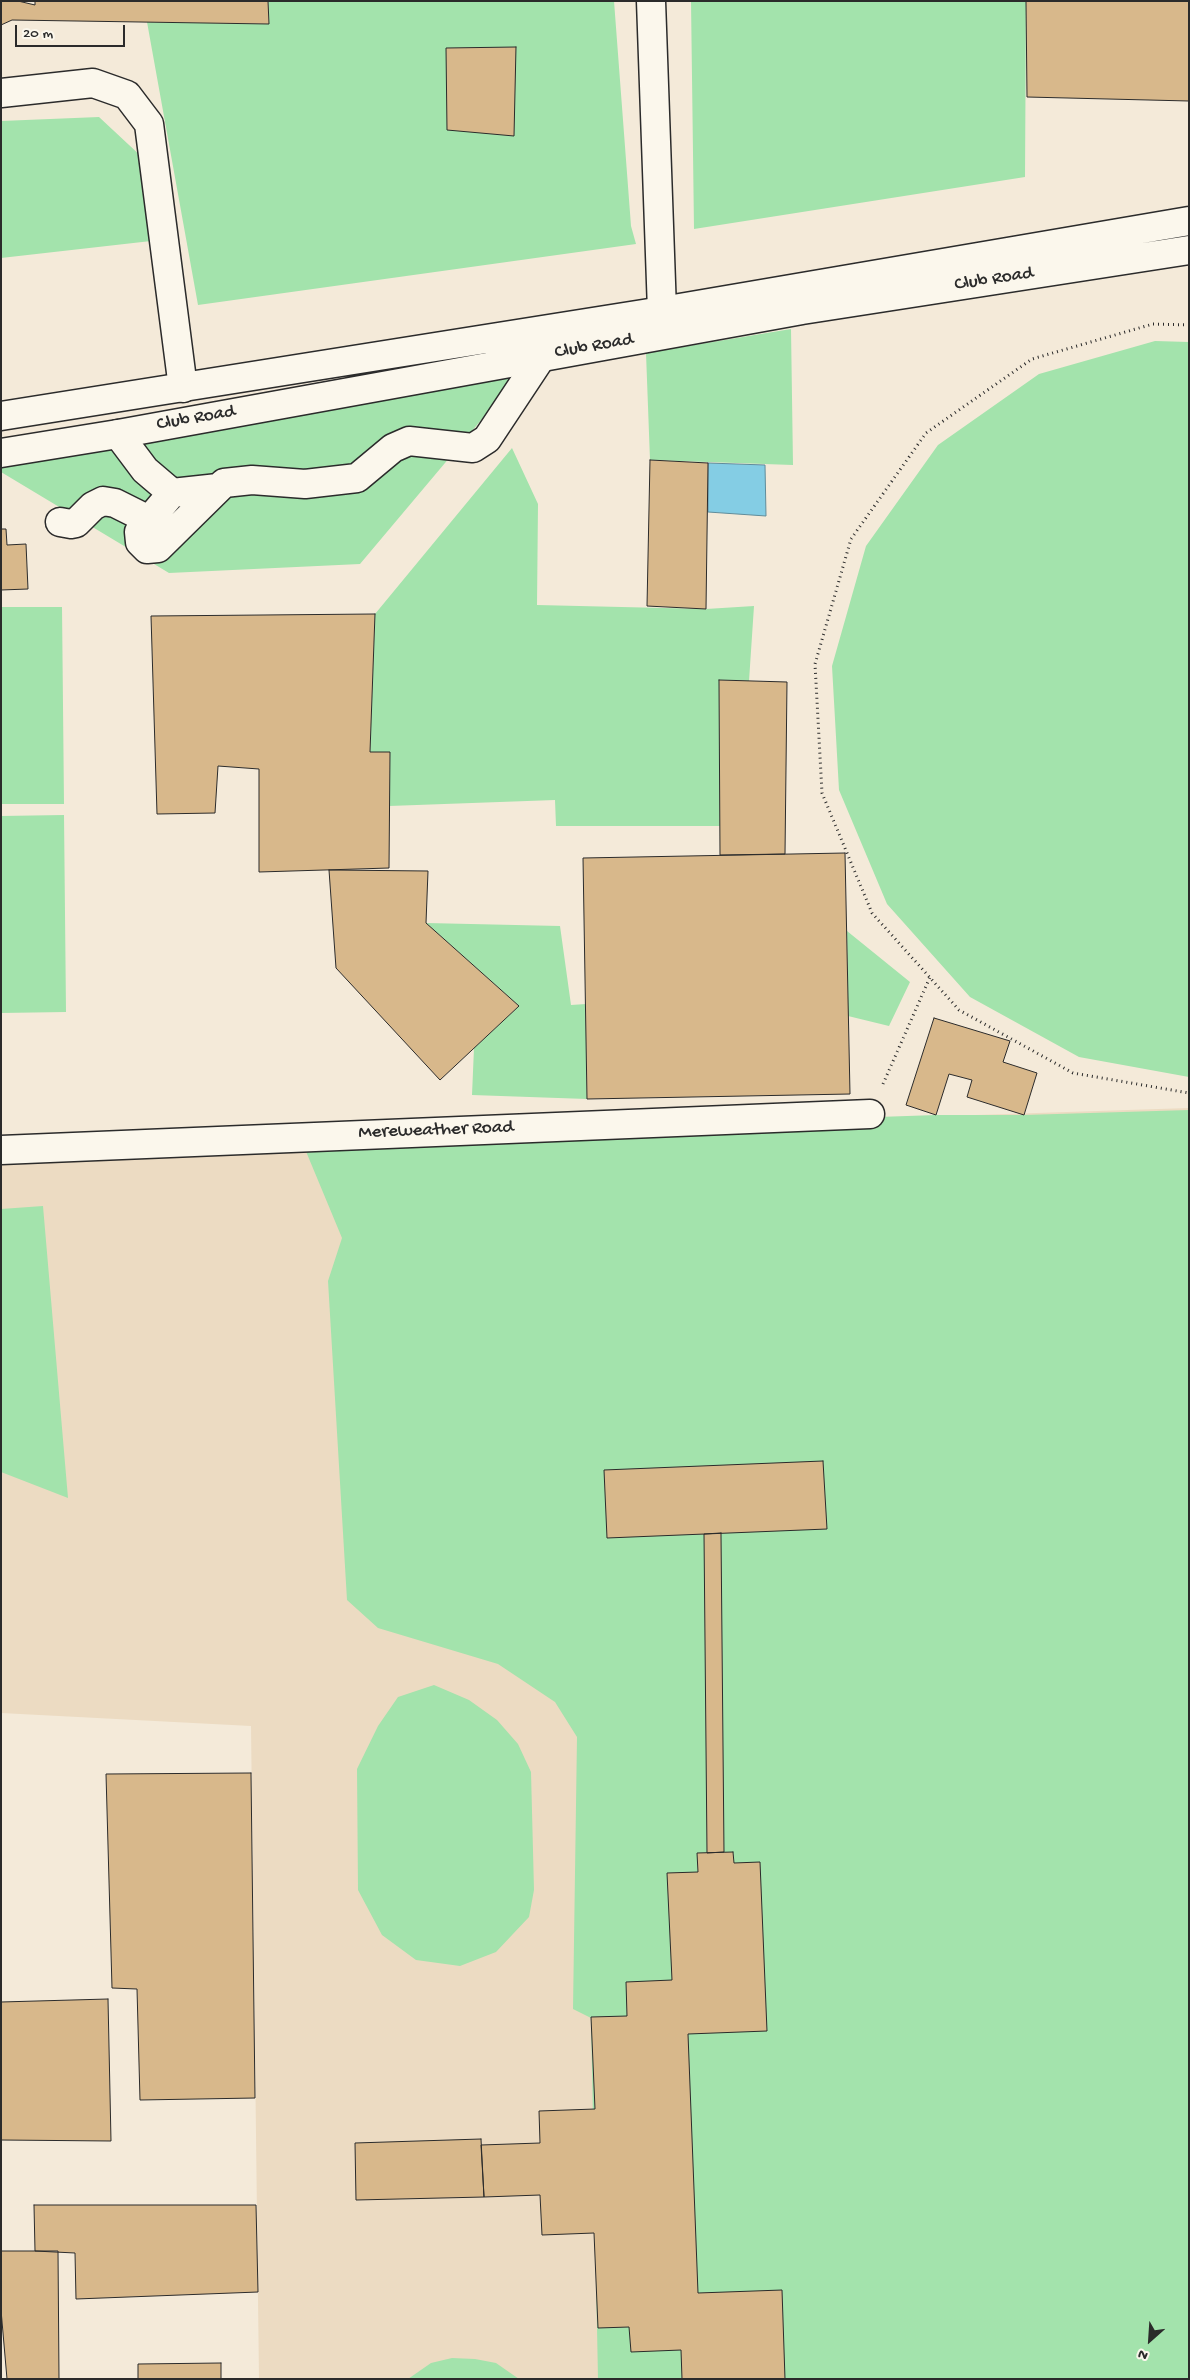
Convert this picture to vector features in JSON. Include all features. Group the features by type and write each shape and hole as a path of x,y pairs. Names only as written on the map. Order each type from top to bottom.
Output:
{"main road":[{"path":"652,1 662,311"},
{"path":"1,93 93,84 127,95 149,124 182,388"},
{"name":"Club Road","path":"1,416 662,311 1189,221"},
{"name":"Club Road","path":"1,453 118,434 802,310 1189,250"},
{"path":"218,488 172,493 139,532 140,542 147,549 158,548 224,483 252,480 305,484 357,478 393,448 409,441 473,448 487,439 542,356"},
{"path":"118,434 145,470 172,493"},
{"path":"60,522 76,523 93,506 103,501 115,503 149,520"},
{"name":"Mereweather Road","path":"1,1150 870,1114"}],"path":[{"path":"1189,326 1153,324 1032,359 926,433 851,539 815,664 822,793 872,913 959,1010 1073,1074 1189,1093"},
{"path":"870,1114 930,977"}],"shaded area":[{"path":"1189,1108 1189,2379 259,2379 251,1726 1,1713 1,1147"}],"green space":[{"path":"268,1 614,1 631,226 636,244 198,305 147,22 269,24"},
{"path":"691,1 1026,1 1025,177 694,229"},
{"path":"99,117 143,158 151,241 1,258 1,121"},
{"path":"791,329 793,465 650,460 646,353"},
{"path":"1155,341 1189,342 1189,1077 1079,1057 970,997 887,904 839,790 832,666 866,546 938,445 1039,374"},
{"path":"519,375 360,564 169,573 1,472 1,464"},
{"path":"512,448 538,504 537,605 706,609 754,606 749,681 719,680 720,826 556,826 555,800 389,806 390,752 370,752 375,614"},
{"path":"1,607 62,607 64,804 1,804"},
{"path":"64,815 66,1012 1,1013 1,816"},
{"path":"426,923 560,926 571,1005 586,1004 587,1099 472,1095 474,1048 519,1006"},
{"path":"847,931 910,982 889,1026 848,1016"},
{"path":"1189,1110 1189,2379 598,2379 591,2018 573,2009 577,1737 555,1702 498,1664 378,1628 347,1600 328,1281 342,1238 300,1137 936,1115 1024,1115"},
{"path":"43,1206 68,1498 1,1472 1,1209"},
{"path":"434,1685 469,1700 497,1720 518,1744 531,1772 534,1890 529,1917 496,1952 460,1966 416,1960 382,1935 358,1890 357,1769 378,1726 398,1697"},
{"path":"452,2358 475,2359 496,2363 519,2379 408,2379 431,2363"}],"water":[{"path":"708,463 765,465 766,516 708,512"}],"building":[{"path":"1,1 18,1 35,5 35,1 268,1 269,24 12,20 1,25"},
{"path":"1026,1 1189,1 1189,101 1027,97"},
{"path":"516,47 514,136 447,130 446,48"},
{"path":"650,460 708,463 706,609 647,606"},
{"path":"1,529 6,529 7,545 26,544 28,589 1,590"},
{"path":"375,614 370,752 390,752 389,868 259,872 259,769 218,766 215,813 157,814 151,616"},
{"path":"719,680 787,682 785,854 720,855"},
{"path":"845,853 850,1094 587,1099 583,858"},
{"path":"329,870 428,871 426,923 519,1006 440,1080 336,968"},
{"path":"934,1018 1010,1041 1003,1062 1037,1073 1024,1115 967,1097 972,1080 949,1074 936,1115 906,1105"},
{"path":"823,1461 827,1529 607,1538 604,1470"},
{"path":"721,1533 724,1852 707,1853 704,1534"},
{"path":"251,1773 255,2098 140,2100 137,1989 112,1988 106,1774"},
{"path":"733,1852 734,1863 760,1862 767,2031 688,2034 698,2293 782,2290 785,2379 682,2379 681,2350 631,2352 629,2327 598,2328 594,2233 542,2235 540,2195 484,2197 481,2145 540,2143 539,2111 595,2109 591,2017 627,2016 626,1982 672,1980 667,1873 698,1872 697,1853"},
{"path":"108,1999 111,2141 1,2140 1,2002"},
{"path":"481,2139 484,2197 356,2200 355,2143"},
{"path":"34,2205 256,2205 258,2292 76,2299 75,2253 35,2251"},
{"path":"1,2251 58,2251 59,2379 7,2379 1,2310"},
{"path":"221,2363 221,2379 138,2379 138,2364"}]}
